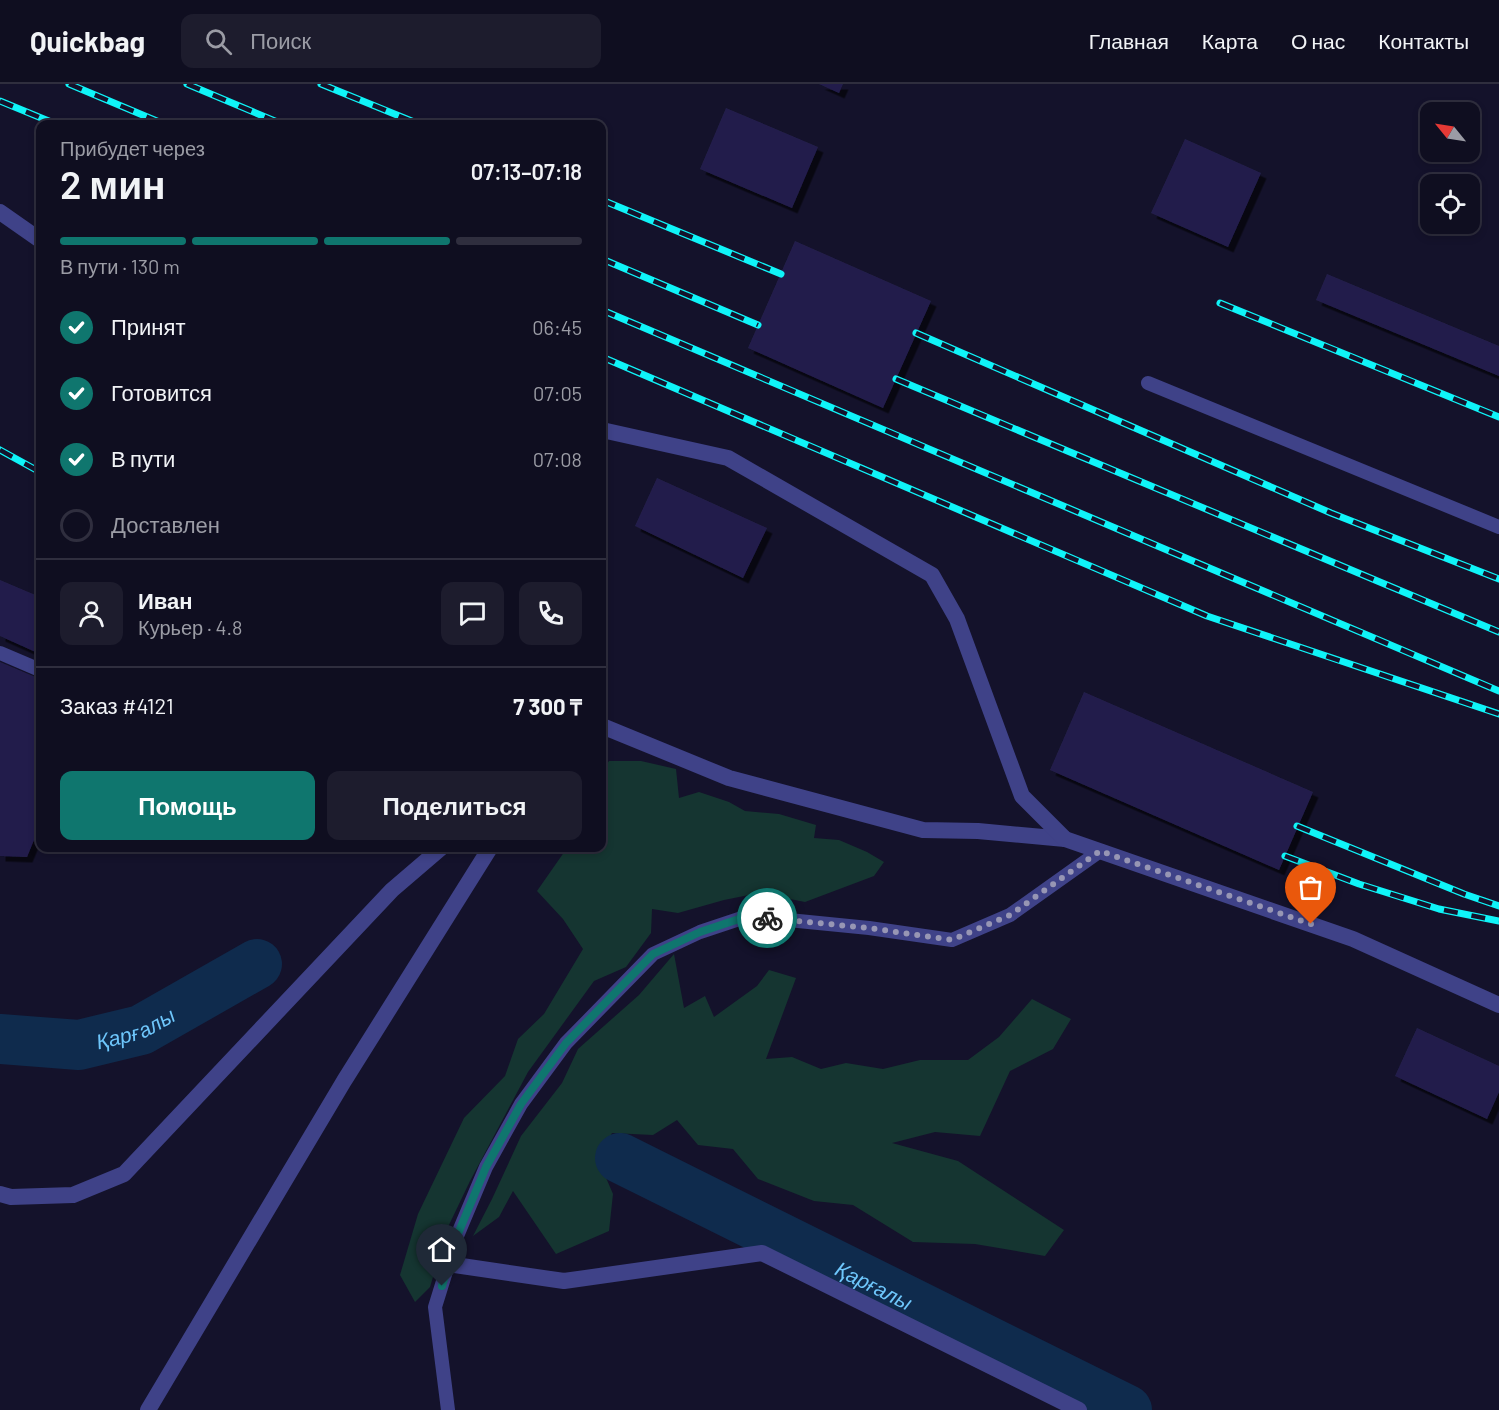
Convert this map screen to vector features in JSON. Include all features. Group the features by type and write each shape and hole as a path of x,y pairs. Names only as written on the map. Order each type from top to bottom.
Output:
{"street":[{"path":"0,212 36,237"},
{"path":"606,431 728,459 932,575 957,619 1022,796 1065,839"},
{"path":"606,728 729,778 923,830 978,831 1065,839 1353,939 1499,1005"},
{"path":"0,1194 10,1197 73,1194 124,1174 392,890 436,852"},
{"path":"148,1410 344,1080 487,852"},
{"path":"448,1264 564,1281 762,1253 1079,1410"}],"lane":[{"path":"1148,383 1499,527"},
{"path":"0,652 36,668"},
{"path":"448,1410 435,1307 457,1236 486,1167 521,1104 566,1043 653,954 700,932 748,916 869,928 952,940 1010,915 1100,851"}],"green space":[{"path":"609,761 641,761 676,769 679,798 699,792 729,802 745,811 779,814 816,825 814,838 839,840 884,862 874,876 805,902 759,893 678,913 652,909 651,933 626,967 594,981 528,1072 448,1227 430,1287 415,1302 400,1275 418,1214 464,1118 505,1076 518,1039 544,1014 583,949 563,919 537,891 564,852 606,852 606,765"},
{"path":"674,954 684,1008 705,996 714,1017 757,986 769,970 796,978 766,1059 792,1057 821,1069 846,1063 883,1069 920,1060 968,1060 999,1037 1032,999 1071,1019 1053,1049 1010,1071 980,1136 935,1132 892,1143 958,1161 1064,1230 1045,1256 975,1244 913,1242 853,1205 814,1201 758,1179 733,1149 698,1145 677,1120 653,1135 612,1133 598,1159 613,1194 609,1231 556,1254 513,1191 499,1217 473,1236 521,1136 562,1083 578,1049 639,995"}],"building":[{"path":"819,84 843,84 839,93"},
{"path":"726,108 818,147 792,208 700,169"},
{"path":"1185,139 1261,173 1228,247 1151,213"},
{"path":"795,241 931,301 883,408 748,348"},
{"path":"1327,274 1499,346 1499,376 1316,300"},
{"path":"657,478 767,528 743,578 635,526"},
{"path":"0,580 36,595 36,652 0,636"},
{"path":"0,662 36,677 36,841 34,840 27,857 0,856"},
{"path":"1084,692 1313,792 1279,870 1050,770"},
{"path":"1417,1028 1499,1066 1499,1092 1487,1119 1395,1076"}],"waterway":[{"name":"Қарғалы","path":"0,1039 79,1045 141,1030 257,964"},
{"name":"Қарғалы","path":"620,1158 1127,1410"}],"railway":[{"path":"69,84 154,120"},
{"path":"187,84 272,120"},
{"path":"321,84 409,120"},
{"path":"0,101 46,120"},
{"path":"606,202 781,274"},
{"path":"606,261 758,325"},
{"path":"1220,303 1499,417"},
{"path":"606,312 1499,691"},
{"path":"916,333 1331,513 1499,579"},
{"path":"606,359 1207,616 1499,714"},
{"path":"896,379 1499,632"},
{"path":"0,450 36,470"},
{"path":"1297,826 1499,906"},
{"path":"1285,856 1359,884 1439,909 1499,921"}],"way so far":[{"path":"767,918 869,928 952,940 1010,915 1100,851 1311,924"}],"route":[{"path":"442,1286 457,1236 486,1167 521,1104 566,1043 653,954 700,932 748,916 767,918"}]}
